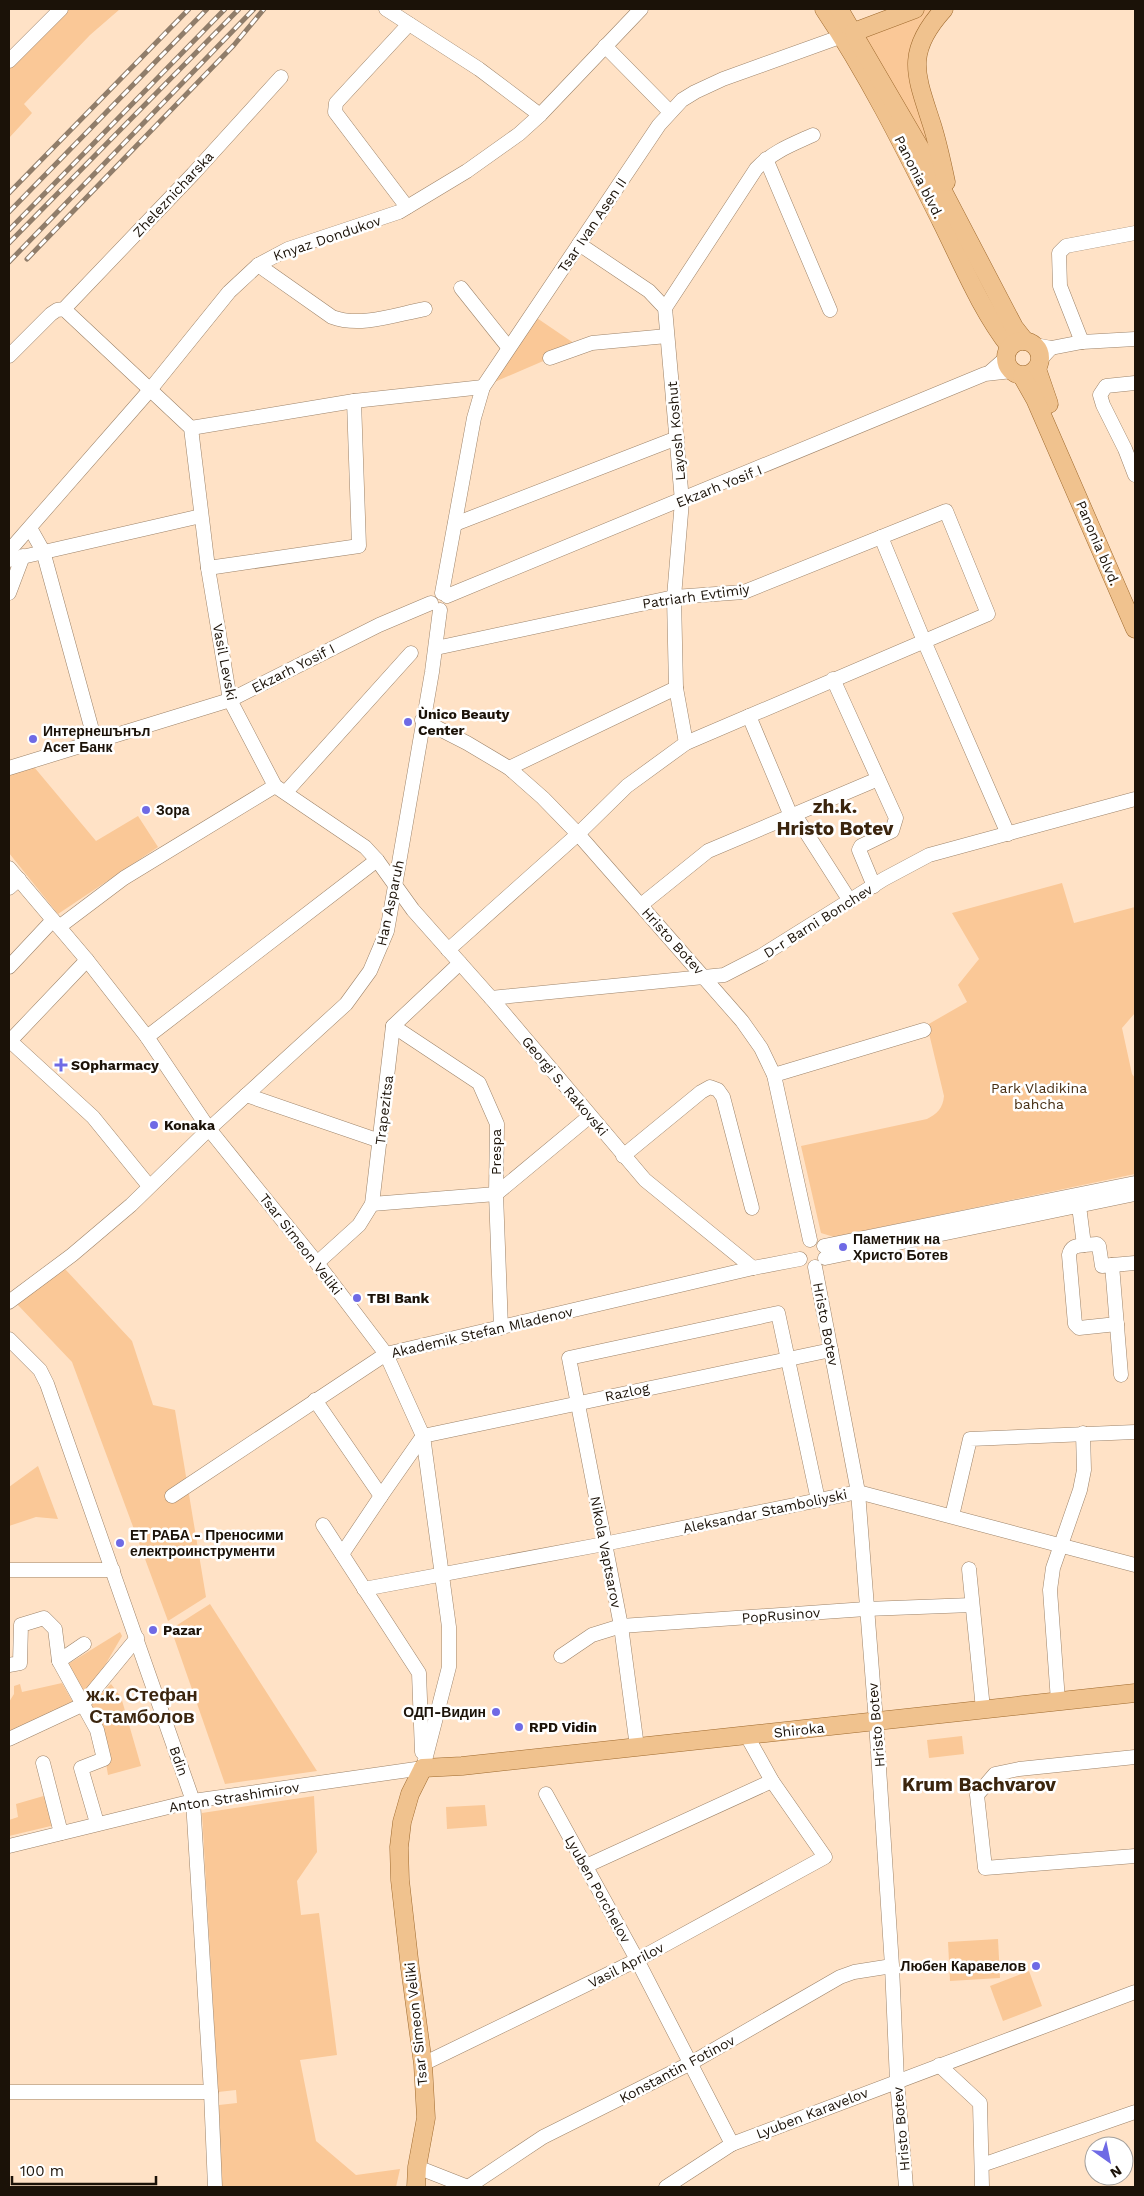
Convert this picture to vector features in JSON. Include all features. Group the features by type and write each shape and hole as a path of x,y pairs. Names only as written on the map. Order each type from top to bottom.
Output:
{"main road":[{"name":"Tsar Ivan Asen II","path":"849,34 915,9"},
{"path":"944,9 922,38 917,61 917,73 953,209"},
{"name":"Panonia blvd.","path":"834,12 953,209 1014,327 1135,599"},
{"name":"Panonia blvd.","path":"849,34 909,158 1000,334 1027,357 1047,425 1135,630"},
{"name":"Shiroka","path":"462,1766 1135,1693"},
{"name":"Anton Strashimirov","path":"423,1768 462,1766"},
{"name":"Tsar Simeon Veliki","path":"416,2187 417,2167 426,2118 423,2064 400,1880 399,1847 402,1822 410,1794 423,1768"},
{"name":"Tsar Simeon Veliki","path":"404,2187 406,2181 417,2167"}],"street":[{"path":"9,62 61,9"},
{"path":"386,9 479,69 540,115"},
{"name":"Knyaz Dondukov","path":"9,551 149,390 230,292 258,265 288,249 373,222 407,207 468,171 519,134 540,115 641,9"},
{"path":"407,207 336,112 336,103 409,24"},
{"name":"Tsar Ivan Asen II","path":"436,607 448,606 449,601 445,594 455,524 474,418 483,387 508,347 670,112 688,96 723,79 849,34"},
{"path":"606,46 670,112"},
{"name":"Zheleznicharska","path":"9,356 52,314 64,309 193,174 281,77"},
{"path":"579,244 661,304 756,170 766,159 781,149 813,135"},
{"path":"766,159 830,310"},
{"path":"1082,342 1060,286 1059,253 1066,246 1135,233"},
{"path":"258,265 332,317 341,321 361,321 426,309"},
{"path":"461,288 508,347"},
{"name":"Layosh Koshut","path":"661,304 667,336 682,501 674,597 676,688 686,743"},
{"path":"64,309 191,428 354,401 483,387"},
{"path":"550,358 592,343 667,336"},
{"path":"1027,357 1082,342 1135,339"},
{"name":"Ekzarh Yosif I","path":"445,594 682,501 1027,357"},
{"path":"1135,383 1106,386 1100,395 1103,406 1130,448 1135,474"},
{"path":"208,568 359,546 354,401"},
{"name":"Vasil Levski","path":"191,428 208,568 230,700 281,789 355,838 377,860 395,886"},
{"path":"455,524 676,438"},
{"name":"Patriarh Evtimiy","path":"436,648 674,597 744,592 946,511 988,614 924,641"},
{"path":"9,560 201,516"},
{"path":"30,528 43,551 95,742"},
{"path":"881,537 1008,834"},
{"path":"9,593 23,556"},
{"name":"Ekzarh Yosif I","path":"9,768 230,700 379,625 436,607"},
{"name":"Han Asparuh","path":"9,1302 99,1232 346,1004 370,971 386,931 395,886 422,720 436,648 436,607"},
{"path":"448,950 578,834 627,786 686,743 924,641"},
{"path":"9,967 56,924 124,878 281,789 411,653"},
{"path":"833,679 896,818 892,831 861,846 859,850 874,886"},
{"path":"509,768 676,688"},
{"path":"748,716 793,815 850,901"},
{"name":"Hristo Botev","path":"422,720 480,750 509,768 543,798 578,834 742,1020 761,1048 774,1075 810,1240"},
{"path":"640,905 708,851 878,780"},
{"name":"D-r Barni Bonchev","path":"491,998 705,978 724,974 761,956 874,886 929,855 1135,799"},
{"path":"147,1037 377,860"},
{"name":"Tsar Simeon Veliki","path":"9,868 14,884 56,924 87,960 147,1037 209,1129 317,1263 386,1354 423,1436 440,1576 449,1627 449,1667 423,1768"},
{"name":"Georgi S. Rakovski","path":"395,886 413,910 491,998 645,1180 753,1268"},
{"path":"87,960 9,1040 94,1117 149,1186"},
{"path":"393,1026 460,963"},
{"name":"Trapezitsa","path":"317,1263 358,1225 372,1204 393,1026"},
{"name":"Prespa","path":"393,1026 479,1083 497,1124 496,1194 501,1328"},
{"path":"774,1075 924,1030"},
{"path":"624,1156 700,1092 710,1087 718,1090 723,1098 752,1208"},
{"path":"246,1095 380,1141"},
{"path":"372,1204 496,1194 590,1116"},
{"path":"822,1257 818,1240 805,1241 799,1248 800,1259 805,1265 822,1257 1135,1182"},
{"path":"822,1257 1135,1194"},
{"path":"1079,1206 1084,1245"},
{"path":"1117,1324 1083,1328 1079,1328 1075,1324 1070,1250 1074,1246 1096,1244 1099,1246 1102,1266 1135,1264"},
{"name":"Hristo Botev","path":"822,1257 831,1350 858,1492 876,1722 892,1966 897,2081 906,2187"},
{"name":"Akademik Stefan Mladenov","path":"172,1496 386,1354 753,1268 800,1259"},
{"path":"1112,1266 1121,1375"},
{"name":"Nikola Vaptsarov","path":"637,1748 621,1626 569,1358 778,1313 787,1358"},
{"name":"Bdin","path":"9,1339 40,1370 47,1384 193,1801 215,2187"},
{"name":"Razlog","path":"423,1436 831,1350"},
{"path":"787,1358 818,1500"},
{"path":"315,1400 381,1496"},
{"path":"952,1516 970,1438 1135,1432"},
{"path":"1058,1701 1050,1590 1060,1546 1080,1490 1084,1470 1083,1433"},
{"path":"342,1554 423,1436"},
{"name":"Aleksandar Stamboliyski","path":"364,1588 440,1576 858,1492 1135,1565"},
{"path":"323,1525 419,1673 423,1768"},
{"path":"9,1570 113,1570"},
{"path":"968,1570 983,1709"},
{"name":"PopRusinov","path":"561,1656 592,1634 621,1626 866,1608 972,1605"},
{"path":"9,1664 20,1663 21,1625 44,1618 55,1629 59,1661 97,1730 104,1759 81,1768 97,1823"},
{"path":"9,1739 82,1705 137,1638"},
{"path":"59,1661 84,1644"},
{"path":"586,1866 772,1781 747,1736"},
{"path":"1135,1757 1019,1768 995,1774 977,1795 985,1868 1135,1856"},
{"path":"43,1763 61,1833"},
{"name":"Anton Strashimirov","path":"9,1846 193,1801 423,1768"},
{"name":"Vasil Aprilov","path":"423,2064 636,1959 825,1857 772,1781"},
{"name":"Lyuben Porchelov","path":"546,1794 636,1959 732,2144"},
{"name":"Konstantin Fotinov","path":"417,2167 468,2187 543,2137 691,2064 840,1977 854,1972 892,1966"},
{"name":"Lyuben Karavelov","path":"666,2187 732,2144 1135,1992"},
{"path":"940,2065 980,2103 982,2187"},
{"path":"9,2092 211,2092"},
{"path":"982,2165 1135,2112"}],"green space":[{"path":"61,9 120,9 90,35 24,104 32,113 9,138 9,61"},
{"path":"915,9 944,9 919,45 953,209 854,32"},
{"path":"531,314 578,346 483,387"},
{"path":"34,767 96,841 138,816 158,847 58,914 9,853 9,775"},
{"name":"Park Vladikina bahcha","path":"1062,883 1074,923 1135,907 1135,1013 1122,1028 1132,1074 1135,1078 1135,1174 834,1237 821,1233 801,1146 927,1119 937,1113 941,1107 944,1096 927,1025 967,1002 958,985 979,959 952,913"},
{"path":"65,1269 132,1341 153,1405 175,1410 206,1597 168,1621 72,1362 17,1304"},
{"path":"38,1466 58,1519 36,1517 9,1526 9,1487"},
{"path":"210,1604 317,1771 225,1784 171,1629"},
{"path":"120,1632 122,1636 86,1698 65,1666"},
{"path":"62,1683 75,1706 9,1737 9,1702 14,1694 14,1686 20,1684 22,1692"},
{"path":"111,1684 121,1697 141,1766 108,1775 101,1735 89,1705"},
{"path":"962,1736 964,1754 929,1758 927,1740"},
{"path":"47,1795 55,1825 9,1836 9,1820 18,1817 16,1804"},
{"path":"314,1796 317,1852 297,1881 301,1915 319,1913 337,2055 300,2060 316,2141 356,2175 400,2169 396,2187 221,2187 219,2105 237,2103 236,2090 218,2092 202,1813"},
{"path":"485,1805 487,1826 447,1829 446,1807"},
{"path":"998,1939 1000,1978 950,1981 948,1942"},
{"path":"1029,1971 1042,2006 1003,2021 990,1986"}],"railway":[{"path":"9,193 189,9"},
{"path":"9,212 207,9"},
{"path":"9,230 225,9"},
{"path":"9,243 239,9"},
{"path":"9,262 254,9"},
{"path":"27,259 234,45 264,9"}],"place":[{"name":"Ùnico Beauty Center","path":"408,722"},
{"name":"Интернешънъл Асет Банк","path":"33,739"},
{"name":"Зора","path":"146,810"},
{"name":"SOpharmacy","path":"61,1065"},
{"name":"Konaka","path":"154,1125"},
{"name":"Паметник на Христо Ботев","path":"843,1247"},
{"name":"TBI Bank","path":"357,1298"},
{"name":"ЕТ РАБА - Преносими електроинструменти","path":"120,1543"},
{"name":"Pazar","path":"153,1630"},
{"name":"ОДП-Видин","path":"496,1712"},
{"name":"RPD Vidin","path":"519,1727"},
{"name":"Любен Каравелов","path":"1036,1966"}],"district":[{"name":"zh.k. Hristo Botev","path":"835,817"},
{"name":"ж.к. Стефан Стамболов","path":"142,1705"},
{"name":"Krum Bachvarov","path":"979,1784"}]}
